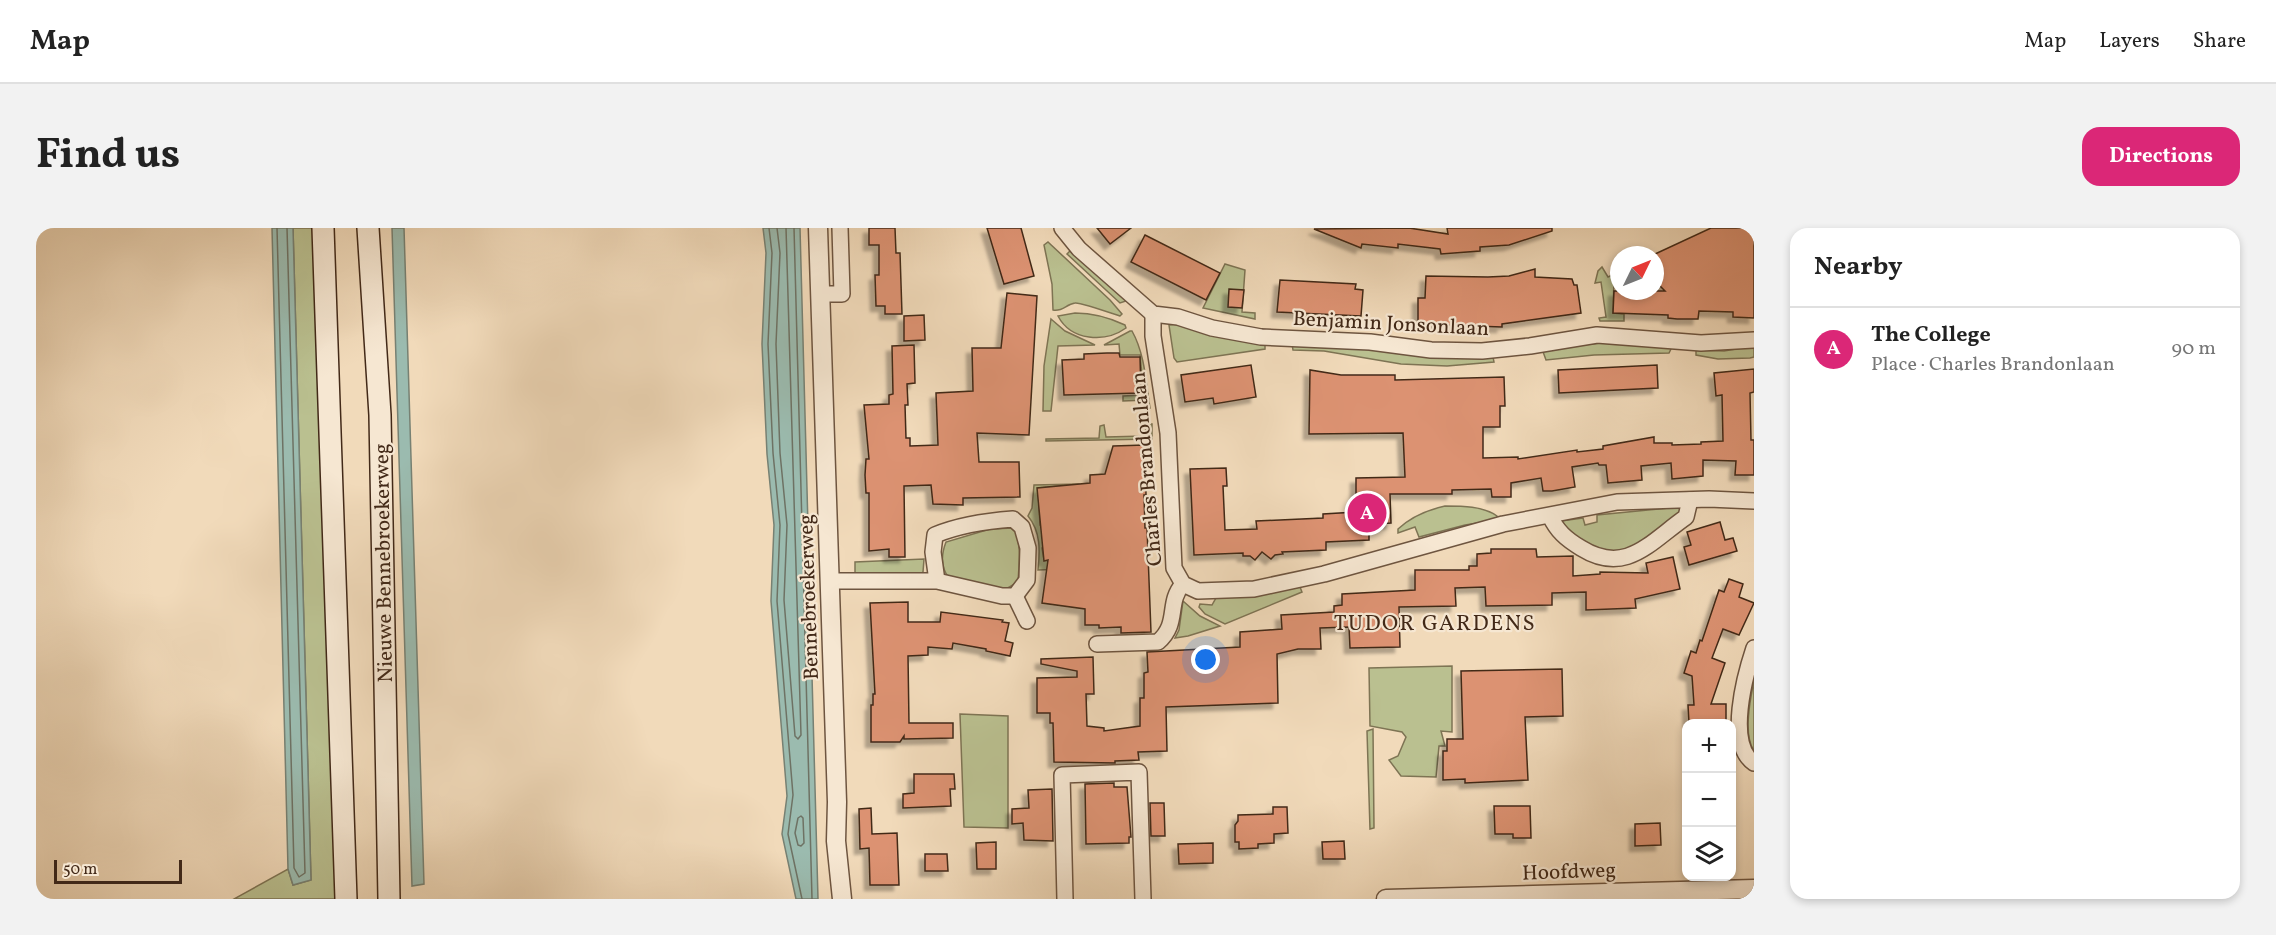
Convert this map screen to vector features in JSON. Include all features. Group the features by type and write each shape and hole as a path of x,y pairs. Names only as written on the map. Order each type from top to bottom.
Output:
{"main road":[{"path":"323,228 346,899"},
{"name":"Nieuwe Bennebroekerweg","path":"368,228 380,414 389,899"}],"street":[{"name":"Bennebroekerweg","path":"818,228 837,841 843,899"},
{"path":"820,294 842,294 840,228"},
{"path":"1062,228 1079,249 1153,314"},
{"name":"Benjamin Jonsonlaan","path":"1153,314 1178,317 1212,328 1261,337 1370,342 1431,350 1482,351 1598,335 1701,343 1754,340"},
{"name":"Charles Brandonlaan","path":"1153,314 1153,336 1166,414 1170,459 1174,568 1183,584 1198,591 1254,589 1324,574 1459,534 1617,502 1754,501"},
{"path":"1550,516 1557,531 1593,556 1608,560 1622,559 1645,547 1686,517 1690,500"},
{"path":"938,580 933,552 935,536 952,528 1013,519 1022,527 1028,548 1027,580 1015,596"},
{"path":"830,581 938,580 1002,596 1015,596"},
{"name":"Charles Brandonlaan","path":"1097,644 1158,642 1171,626 1176,592 1183,584"},
{"path":"1015,596 1026,621"},
{"path":"1754,648 1743,686 1740,728 1746,756 1754,763"},
{"path":"1065,899 1062,775 1139,772 1143,899"},
{"name":"Hoofdweg","path":"1386,899 1754,888"}],"green space":[{"path":"293,228 319,228 337,899 234,899 288,869 293,885 311,880"},
{"path":"1048,242 1110,300 1122,314 1120,316 1075,303 1059,310 1053,310 1052,284 1044,245"},
{"path":"1071,250 1126,301 1120,303 1067,254"},
{"path":"1225,264 1245,270 1242,312 1255,313 1255,319 1203,308"},
{"path":"1602,267 1608,277 1610,276 1610,300 1613,300 1613,313 1624,314 1624,321 1600,321 1599,318 1606,317 1601,282 1595,283 1598,271"},
{"path":"1075,313 1107,318 1125,325 1126,328 1108,336 1080,335 1071,331 1058,316"},
{"path":"1051,319 1065,331 1095,345 1058,346 1051,411 1043,411 1044,366"},
{"path":"1175,324 1217,336 1265,344 1265,349 1177,362 1174,358 1169,325"},
{"path":"1130,331 1136,340 1142,359 1150,408 1148,408 1147,400 1123,401 1123,396 1144,395 1140,355 1120,355 1119,344 1104,345"},
{"path":"1601,343 1672,347 1669,353 1594,355 1546,360 1542,349"},
{"path":"1292,344 1443,356 1493,357 1494,362 1447,366 1401,364 1324,351 1293,350"},
{"path":"1754,346 1754,357 1750,358 1718,359 1696,355 1696,350 1724,351"},
{"path":"1146,424 1152,424 1152,439 1046,441 1046,439 1099,438 1100,426 1104,425 1106,437 1145,436"},
{"path":"1079,484 1080,513 1074,513 1071,485 1038,488 1040,525 1042,525 1045,547 1042,548 1044,560 1055,559 1093,568 1038,570 1037,535 1028,516 1032,508 1034,485"},
{"path":"1445,506 1479,508 1497,516 1497,520 1465,525 1419,537 1415,527 1398,533 1398,529 1414,518"},
{"path":"1679,507 1681,511 1634,548 1605,554 1565,530 1561,521 1583,518 1585,525 1597,522 1597,515"},
{"path":"1014,528 1019,547 1018,582 1006,589 949,578 942,561 946,542 990,529"},
{"path":"924,559 923,572 920,574 855,576 855,562"},
{"path":"1300,587 1302,592 1225,624 1205,614 1199,607 1200,604 1212,605 1216,598"},
{"path":"1183,601 1200,616 1220,626 1175,638 1179,630"},
{"path":"1452,666 1452,732 1441,731 1445,746 1439,746 1436,777 1401,776 1389,760 1398,756 1406,737 1402,732 1370,726 1369,668"},
{"path":"1754,681 1754,751 1748,727"},
{"path":"960,714 1008,716 1008,828 964,827"},
{"path":"1373,729 1374,828 1370,829 1367,731"}],"water":[{"path":"272,228 293,228 311,880 293,885 288,869"},
{"path":"392,228 404,228 424,884 412,886"},
{"path":"763,228 800,228 818,899 796,899 782,834 787,796 771,601 774,525 767,454 762,344 766,253"}],"building":[{"path":"869,228 895,228 896,253 900,253 902,314 885,314 885,306 876,306 875,275 879,275 879,245 869,245"},
{"path":"987,228 1021,228 1034,276 1004,284"},
{"path":"1097,228 1131,228 1110,244"},
{"path":"1409,228 1448,234 1447,228 1552,228 1552,231 1509,245 1480,247 1480,251 1441,254 1440,249 1398,244 1398,248 1362,244 1361,248 1314,229"},
{"path":"1711,228 1754,228 1754,318 1733,317 1733,312 1699,311 1698,319 1668,318 1668,315 1613,313 1614,300 1664,300 1664,250"},
{"path":"1145,235 1220,273 1206,300 1131,262"},
{"path":"1535,269 1535,277 1572,279 1574,285 1577,285 1581,313 1502,324 1502,327 1418,324 1418,298 1425,298 1426,276 1509,276"},
{"path":"1280,280 1356,284 1355,289 1363,290 1361,316 1277,312"},
{"path":"1229,289 1244,290 1242,308 1228,307"},
{"path":"1007,293 1037,296 1029,435 977,433 979,462 1019,462 1020,497 963,498 963,505 933,504 931,485 904,486 905,557 889,557 889,549 869,551 869,493 866,493 865,475 866,459 869,459 864,405 889,404 889,395 893,394 892,346 914,345 915,383 907,384 906,438 910,438 910,446 938,445 936,393 973,391 972,348 1001,348"},
{"path":"924,315 925,340 904,341 904,316"},
{"path":"1119,353 1120,357 1140,357 1141,393 1064,395 1062,360 1084,359 1084,354"},
{"path":"1251,365 1256,397 1214,404 1213,398 1185,402 1181,375"},
{"path":"1657,365 1658,388 1559,393 1558,370"},
{"path":"1754,369 1754,392 1750,393 1754,475 1735,475 1736,461 1703,460 1703,476 1672,479 1671,463 1641,466 1642,480 1608,483 1606,465 1598,463 1572,467 1575,487 1552,491 1543,491 1541,478 1511,483 1511,497 1492,497 1491,489 1452,490 1452,494 1390,494 1391,523 1369,524 1369,540 1326,542 1326,550 1282,552 1283,554 1275,555 1271,559 1262,552 1255,560 1250,556 1243,556 1243,553 1194,555 1190,469 1226,468 1227,486 1223,486 1225,530 1257,529 1256,521 1323,518 1323,514 1356,512 1356,478 1405,477 1403,433 1309,434 1310,370 1341,375 1395,375 1395,380 1504,377 1505,406 1500,406 1500,427 1483,427 1483,458 1518,457 1518,459 1577,450 1577,452 1603,449 1603,446 1654,437 1654,443 1672,443 1672,445 1723,441 1722,395 1716,396 1714,373"},
{"path":"1145,445 1145,528 1147,528 1151,632 1121,633 1121,627 1099,628 1099,625 1085,625 1085,609 1042,603 1048,560 1044,561 1037,488 1090,483 1090,475 1105,474 1113,446"},
{"path":"1720,522 1725,540 1733,538 1737,551 1689,565 1684,547 1691,545 1687,532"},
{"path":"1491,549 1536,549 1537,557 1573,556 1573,576 1600,574 1600,572 1648,573 1646,563 1673,557 1680,589 1635,599 1636,608 1586,610 1586,592 1552,593 1552,605 1486,606 1485,587 1455,588 1456,606 1399,607 1400,647 1350,648 1349,627 1320,628 1321,649 1298,649 1277,654 1278,703 1166,707 1167,751 1138,752 1139,760 1115,761 1115,763 1054,762 1053,723 1050,723 1050,713 1037,713 1037,678 1077,677 1077,671 1041,664 1041,659 1093,657 1094,694 1086,694 1087,726 1104,728 1104,731 1140,726 1140,698 1144,698 1144,673 1148,672 1147,652 1240,647 1240,632 1282,629 1281,615 1334,612 1334,606 1342,605 1342,594 1415,590 1415,570 1469,570 1469,566 1477,566 1477,554 1491,553"},
{"path":"1729,579 1743,584 1739,597 1754,603 1739,635 1723,629 1712,658 1725,663 1711,704 1726,704 1726,719 1689,719 1688,705 1694,705 1692,676 1684,673 1691,651 1696,653 1700,640 1702,641 1719,590 1724,592"},
{"path":"908,602 908,622 940,622 941,612 1003,620 1002,622 1009,623 1005,641 1013,643 1010,656 953,643 952,649 928,647 928,655 908,656 909,723 953,723 953,738 904,739 904,736 900,742 871,742 871,705 873,705 873,694 875,694 870,603"},
{"path":"1562,669 1563,716 1525,717 1528,780 1465,783 1465,779 1443,780 1443,751 1447,751 1447,739 1463,739 1461,671"},
{"path":"914,774 954,774 955,789 950,789 951,806 903,808 903,794 914,793"},
{"path":"1114,783 1114,787 1127,787 1131,837 1129,837 1129,843 1086,844 1085,784"},
{"path":"1052,789 1053,841 1024,840 1023,823 1012,824 1012,809 1029,808 1028,790"},
{"path":"1150,803 1164,803 1165,836 1151,836"},
{"path":"1494,806 1530,806 1531,838 1513,838 1513,834 1495,834"},
{"path":"1273,807 1287,807 1288,833 1274,834 1274,843 1258,844 1258,848 1239,849 1239,842 1235,842 1235,825 1238,815 1273,814"},
{"path":"871,808 872,834 897,833 899,885 870,885 869,848 860,849 859,809"},
{"path":"1660,823 1661,845 1635,846 1635,824"},
{"path":"1344,841 1345,859 1323,859 1322,842"},
{"path":"996,842 996,869 977,869 976,843"},
{"path":"1213,843 1213,863 1179,864 1178,844"},
{"path":"925,854 947,854 948,871 925,871"}],"place":[{"name":"The College","path":"1367,513"}],"district":[{"name":"TUDOR GARDENS","path":"1435,622"}]}
